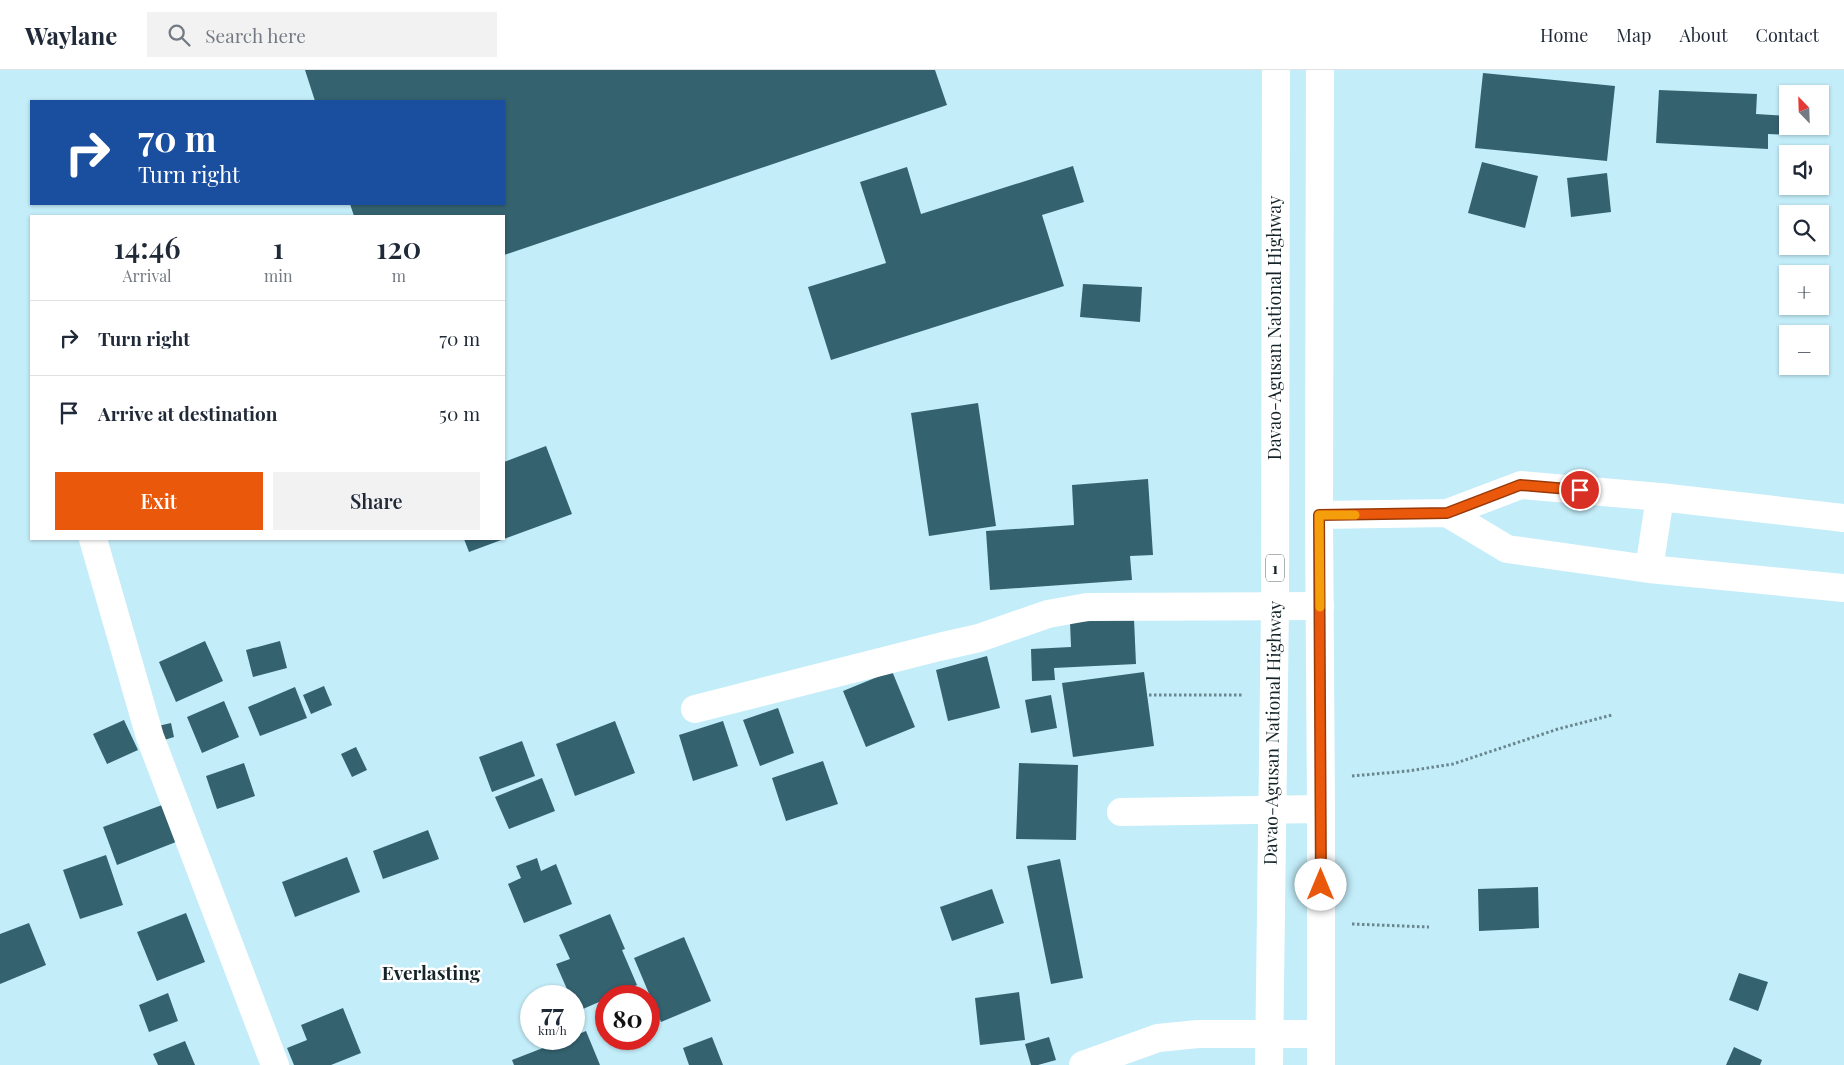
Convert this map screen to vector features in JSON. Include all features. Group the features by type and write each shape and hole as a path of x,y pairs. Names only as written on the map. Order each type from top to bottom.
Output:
{"main road":[{"name":"Davao-Agusan National Highway","path":"1270,1065 1275,606 1276,70"},
{"path":"1320,70 1321,1065"},
{"path":"1319,515 1447,513 1520,485 1660,497 1844,518"},
{"path":"1649,569 1660,497"},
{"path":"1447,513 1507,549 1649,569 1844,588"},
{"path":"93,540 150,737 275,1065"},
{"path":"695,708 979,638 1048,614 1086,607 1320,606"},
{"path":"1121,812 1321,809"},
{"path":"1082,1065 1158,1038 1198,1034 1321,1034"}],"path":[{"path":"1149,695 1273,694"},
{"path":"1321,779 1408,771 1453,764 1558,729 1612,715"},
{"path":"1321,923 1430,927"}],"building":[{"path":"305,70 935,70 947,105 505,255 505,215 354,215 350,205 505,205 505,100 315,100"},
{"path":"1483,73 1615,86 1607,161 1475,148"},
{"path":"1659,90 1757,94 1756,114 1779,115 1779,134 1768,134 1768,149 1656,143"},
{"path":"1482,162 1538,176 1525,228 1468,213"},
{"path":"1073,166 1084,202 1042,215 1064,286 831,360 808,287 886,263 860,182 907,167 921,214"},
{"path":"1607,173 1611,212 1571,217 1567,178"},
{"path":"1083,284 1142,287 1140,322 1080,317"},
{"path":"978,403 996,526 929,536 911,413"},
{"path":"546,446 572,514 505,539 505,462"},
{"path":"1148,479 1153,555 1130,556 1132,580 990,590 986,531 1074,525 1072,485"},
{"path":"464,540 502,540 469,552"},
{"path":"1134,619 1136,664 1054,668 1055,680 1032,681 1031,649 1071,647 1070,622"},
{"path":"205,641 223,681 176,702 159,662"},
{"path":"280,641 287,668 253,677 246,650"},
{"path":"987,656 1000,708 948,721 936,670"},
{"path":"892,671 915,727 866,747 843,691"},
{"path":"1144,672 1154,746 1073,757 1062,683"},
{"path":"324,686 332,705 311,714 303,695"},
{"path":"295,687 307,718 260,736 248,707"},
{"path":"1051,695 1057,728 1031,733 1025,700"},
{"path":"224,701 239,737 202,753 187,717"},
{"path":"778,708 794,753 760,766 743,720"},
{"path":"124,720 138,750 107,764 93,734"},
{"path":"615,721 635,773 575,796 556,744"},
{"path":"723,721 738,766 693,781 679,735"},
{"path":"171,723 174,737 161,741 158,726"},
{"path":"522,741 535,776 492,792 479,757"},
{"path":"356,747 367,770 352,777 341,754"},
{"path":"823,761 838,804 786,821 772,778"},
{"path":"244,763 255,796 217,809 206,776"},
{"path":"1019,763 1078,765 1076,840 1016,839"},
{"path":"542,778 555,811 509,829 495,797"},
{"path":"162,805 176,842 117,865 103,827"},
{"path":"428,830 439,859 383,879 373,851"},
{"path":"106,855 123,905 80,919 63,870"},
{"path":"347,857 360,892 295,917 282,882"},
{"path":"537,858 541,871 556,864 572,904 524,923 508,884 521,878 516,866"},
{"path":"1060,859 1083,978 1051,984 1027,866"},
{"path":"1538,887 1539,928 1479,931 1478,889"},
{"path":"992,889 1004,923 952,941 940,907"},
{"path":"186,913 205,962 157,981 137,932"},
{"path":"610,914 625,949 622,950 637,985 595,985 595,1004 585,1008 585,985 565,985 556,964 570,959 559,935"},
{"path":"29,923 46,965 0,984 0,934"},
{"path":"684,937 711,1001 661,1022 660,985 645,985 634,958"},
{"path":"1739,973 1768,982 1758,1011 1729,1000"},
{"path":"1019,992 1025,1040 980,1045 975,998"},
{"path":"168,993 178,1021 149,1032 139,1005"},
{"path":"343,1008 361,1053 331,1065 294,1065 287,1048 307,1040 301,1025"},
{"path":"585,1031 600,1065 514,1065 512,1060 538,1050 585,1050"},
{"path":"712,1037 723,1065 689,1065 683,1048"},
{"path":"1049,1037 1056,1060 1031,1065 1025,1044"},
{"path":"185,1041 195,1065 158,1065 153,1054"},
{"path":"1734,1047 1762,1060 1760,1065 1726,1065"}],"slow traffic":[{"path":"1320,607 1319,515 1355,515"}],"district":[{"name":"Everlasting","path":"431,973"}],"route":[{"path":"1321,885 1319,515 1447,513 1520,485 1580,490"}]}
